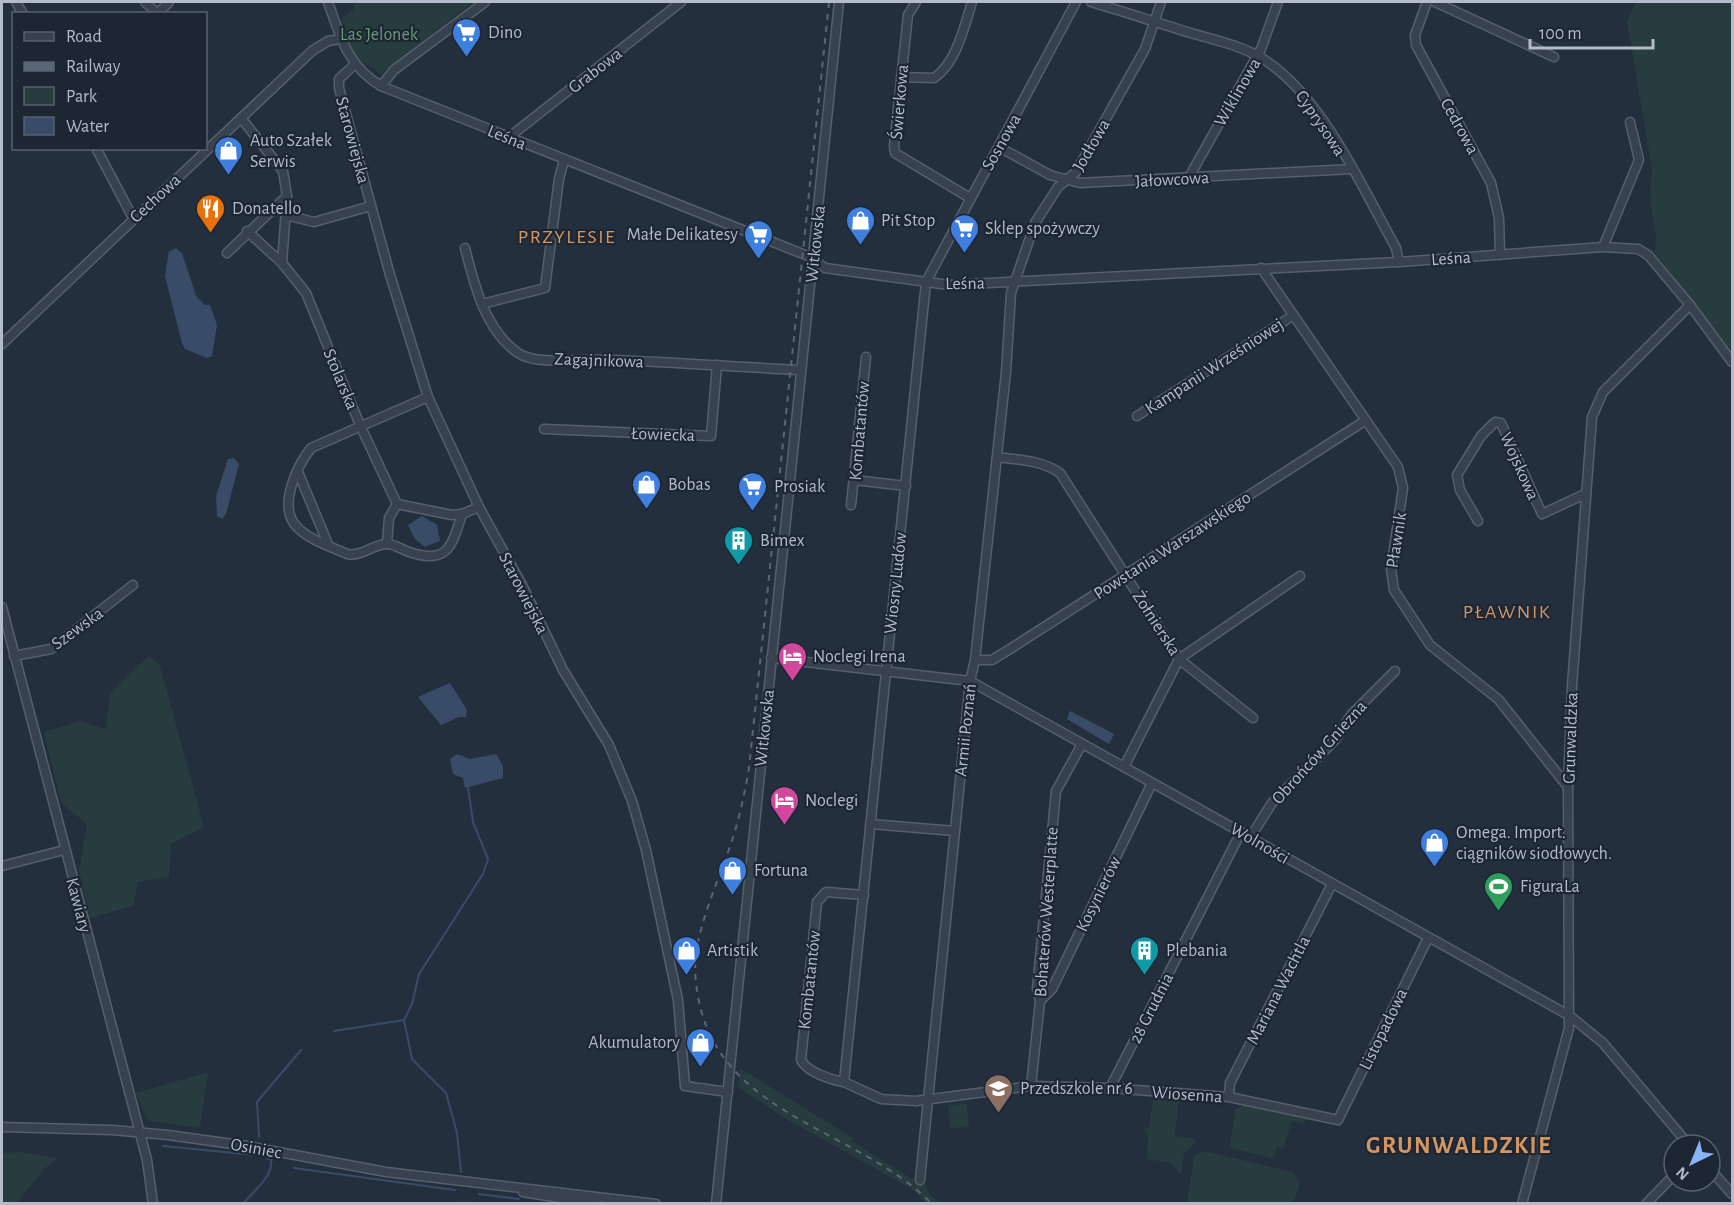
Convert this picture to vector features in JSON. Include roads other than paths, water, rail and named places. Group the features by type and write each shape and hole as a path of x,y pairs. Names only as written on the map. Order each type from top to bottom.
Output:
{"street":[{"name":"Leśna","path":"328,2 341,39 354,65 381,86 808,256 825,268 949,285 1399,262 1603,247 1638,249 1648,255 1690,305"},
{"path":"381,86 394,70 485,2"},
{"name":"Grabowa","path":"508,138 681,2"},
{"name":"Witkowska","path":"716,1203 839,2"},
{"name":"Świerkowa","path":"916,2 908,15 900,77 895,153 970,198"},
{"path":"900,77 934,78 943,71 965,24 972,2"},
{"name":"Sosnowa","path":"926,282 1076,2"},
{"name":"Cyprysowa","path":"1092,2 1230,45 1257,56 1293,81 1314,105 1352,169 1396,248 1399,262"},
{"name":"Jodłowa","path":"1014,282 1035,223 1058,188 1076,172 1145,49 1161,2"},
{"name":"Wiklinowa","path":"1188,178 1257,56 1278,2"},
{"name":"Cedrowa","path":"1427,2 1415,35 1416,45 1491,183 1499,218 1500,255"},
{"path":"1435,2 1554,57"},
{"name":"Cechowa","path":"207,149 312,51 328,41 341,39"},
{"name":"Starowiejska","path":"354,65 339,79 339,88 371,206 429,398 479,507 523,587 563,670 601,729 632,801 646,850 673,972 682,1042 684,1086 728,1092"},
{"path":"241,118 283,171 287,196 282,262"},
{"path":"1603,247 1639,160 1630,122"},
{"name":"Jałowcowa","path":"999,147 1050,175 1068,181 1188,178 1352,169"},
{"path":"97,150 133,218"},
{"name":"Cechowa","path":"2,344 206,150"},
{"path":"482,304 546,288 559,179 564,159"},
{"path":"227,253 247,231 287,196"},
{"path":"286,215 314,222 371,206"},
{"name":"Stolarska","path":"247,231 282,262 306,293 360,425 397,504"},
{"name":"Zagajnikowa","path":"465,248 482,304 506,342 527,357 801,370"},
{"name":"Pławnik","path":"1261,268 1394,461 1402,480 1401,509 1391,569 1394,590 1430,645 1498,699 1568,787"},
{"name":"Wiosny Ludów","path":"844,1082 926,282"},
{"name":"Armii Poznań","path":"920,1180 970,681 975,660 1006,372 1011,293 1014,282"},
{"path":"1690,305 1732,362"},
{"name":"Grunwaldzka","path":"1522,1203 1568,1039 1570,1016 1568,787 1585,494 1592,417 1596,403 1603,392 1690,305"},
{"name":"Kampanii Wrześniowej","path":"1137,416 1292,316"},
{"name":"Kombatantów","path":"851,505 866,357"},
{"name":"Łowiecka","path":"544,429 711,436 717,365"},
{"path":"429,398 360,425 311,448 298,472 290,495 292,520 299,529 328,545 354,555 387,544 421,556 440,555 452,543 462,514"},
{"name":"Powstania Warszawskiego","path":"975,660 992,660 1366,420"},
{"name":"Wojskowa","path":"1478,521 1460,490 1457,475 1481,436 1496,422 1501,423 1542,514 1585,494"},
{"name":"Żołnierska","path":"996,457 1036,462 1060,473 1179,659 1253,718"},
{"path":"298,472 328,545"},
{"path":"854,480 906,486"},
{"path":"387,544 389,518 397,504 452,515 462,514 479,507"},
{"path":"1124,767 1179,659 1300,576"},
{"name":"Szewska","path":"14,656 51,649 133,585"},
{"name":"Kawiary","path":"2,607 139,1131 153,1187 153,1203"},
{"name":"Wolności","path":"771,658 970,681 1570,1016 1591,1030 1679,1133"},
{"name":"Obrońców Gniezna","path":"1250,838 1272,803 1335,740 1351,715 1395,671"},
{"name":"Bohaterów Westerplatte","path":"1031,1086 1040,1001 1037,989 1056,791 1082,744"},
{"name":"Kosynierów","path":"1040,1001 1052,989 1152,783"},
{"path":"870,824 955,831"},
{"name":"28 Grudnia","path":"1110,1088 1241,832"},
{"path":"2,866 64,850"},
{"name":"Mariana Wachtla","path":"1229,1097 1230,1083 1332,884"},
{"name":"Kombatantów","path":"844,1082 823,1075 805,1065 801,1060 817,902 826,892 864,895"},
{"name":"Listopadowa","path":"1338,1120 1428,938"},
{"path":"844,1082 881,1099 927,1099"},
{"name":"Wiosenna","path":"927,1099 1031,1086 1110,1088 1229,1097 1338,1120"},
{"name":"Osiniec","path":"2,1127 139,1131 247,1146 386,1172 508,1188 538,1196 596,1203"},
{"path":"1722,1182 1732,1194"},
{"path":"1646,1203 1662,1187"},
{"name":"Osiniec","path":"508,1188 541,1188 656,1203"}],"water":[{"path":"176,248 182,253 196,296 205,305 210,305 217,325 212,356 207,358 185,349 182,343 165,276 169,252"},
{"path":"234,458 239,464 226,514 222,519 217,516 216,496 228,459"},
{"path":"422,516 437,525 440,541 425,547 415,539 408,525"},
{"path":"450,683 467,710 466,717 459,717 441,725 418,697"},
{"path":"1070,711 1114,734 1109,744 1067,719"},
{"path":"457,754 470,759 496,754 503,766 503,778 465,788 463,778 453,774 450,759"}],"waterway":[{"path":"334,1031 404,1020 412,1004 419,974 483,874 488,859 473,822 468,787"},
{"path":"404,1020 412,1059 446,1093 457,1133 461,1172"},
{"path":"259,1137 257,1102 301,1050"},
{"path":"163,1146 255,1155"},
{"path":"243,1204 266,1177 271,1165 271,1158 268,1159"},
{"path":"294,1168 455,1190"},
{"path":"479,1194 519,1199"}],"railway":[{"path":"829,2 749,768 735,832 700,935 695,963 696,979 701,1010 716,1046 739,1075 768,1099 801,1120 903,1179 932,1204"}],"place":[{"name":"Dino","path":"467,58"},
{"name":"Auto Szałek Serwis","path":"229,176"},
{"name":"Donatello","path":"211,234"},
{"name":"Pit Stop","path":"860,246"},
{"name":"Sklep spożywczy","path":"964,254"},
{"name":"Małe Delikatesy","path":"759,260"},
{"name":"Bobas","path":"647,510"},
{"name":"Prosiak","path":"753,512"},
{"name":"Bimex","path":"739,566"},
{"name":"Noclegi Irena","path":"792,682"},
{"name":"Noclegi","path":"784,826"},
{"name":"Omega. Import. ciągników siodłowych.","path":"1435,868"},
{"name":"Fortuna","path":"733,896"},
{"name":"FiguraLa","path":"1499,912"},
{"name":"Artistik","path":"686,976"},
{"name":"Plebania","path":"1145,976"},
{"name":"Akumulatory","path":"701,1068"},
{"name":"Przedszkole nr 6","path":"999,1114"}],"district":[{"name":"PRZYLESIE","path":"567,236"},
{"name":"PŁAWNIK","path":"1507,611"},
{"name":"GRUNWALDZKIE","path":"1459,1145"}],"park label":[{"name":"Las Jelonek","path":"379,34"}]}
